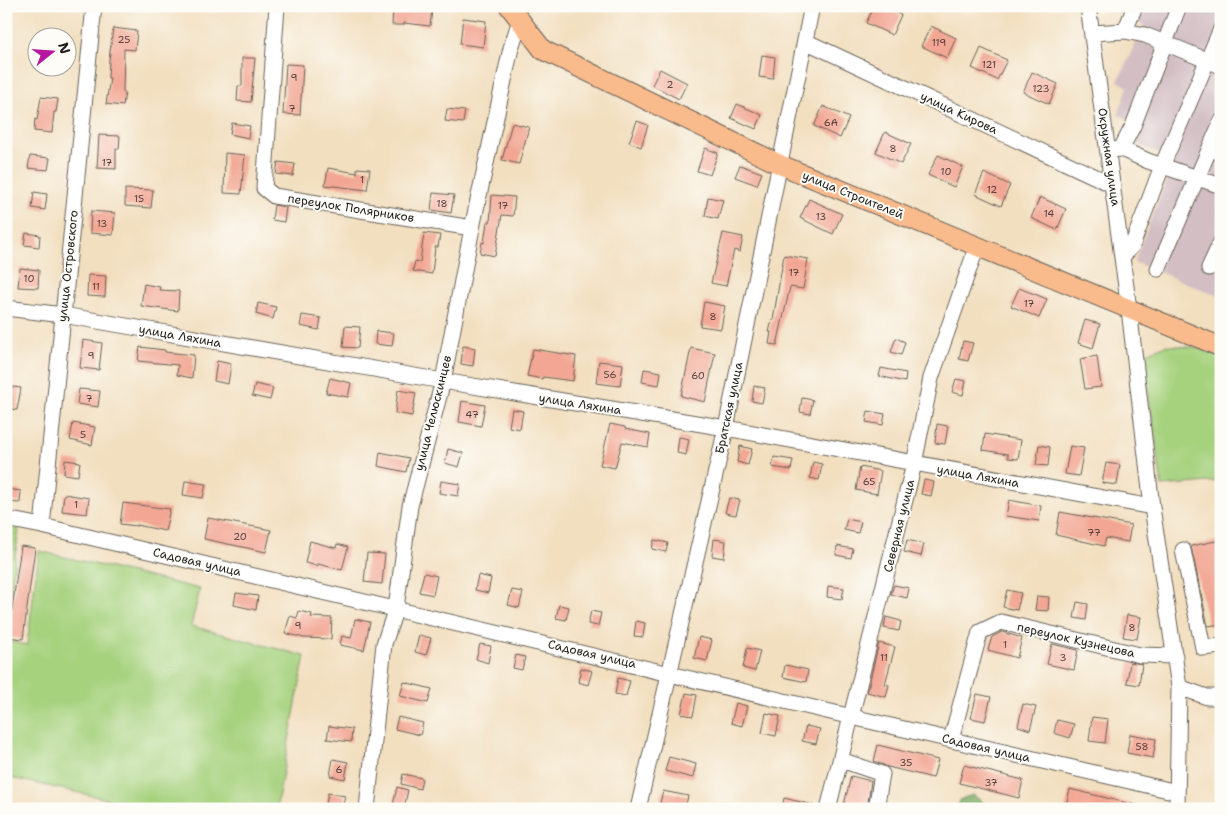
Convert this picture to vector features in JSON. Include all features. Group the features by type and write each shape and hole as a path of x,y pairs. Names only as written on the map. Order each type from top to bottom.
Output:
{"main road":[{"name":"улица Строителей","path":"515,13 543,50 781,164 1221,347"}],"street":[{"name":"улица Островского","path":"42,526 94,6"},
{"name":"переулок Полярников","path":"277,6 264,188 274,196 472,228"},
{"name":"Братская улица","path":"638,809 726,428 812,6"},
{"name":"Окружная улица","path":"1088,6 1115,149 1113,185 1152,507 1180,687 1177,809"},
{"path":"1124,31 1135,6"},
{"path":"1180,6 1133,126 1115,149 1221,186"},
{"name":"улица Челюскинцев","path":"367,809 384,644 396,608 410,506 443,381 472,228 511,48 515,13"},
{"path":"1122,257 1132,246 1162,166 1214,63 1221,29"},
{"path":"1092,32 1124,31 1145,35 1214,63"},
{"name":"улица Кирова","path":"805,42 1113,185"},
{"path":"1158,269 1221,122"},
{"path":"1209,268 1221,242"},
{"name":"Северная улица","path":"828,809 914,464 931,378 977,246"},
{"name":"улица Ляхина","path":"6,308 64,315 726,428 1152,507"},
{"name":"Садовая улица","path":"6,518 1177,792"},
{"path":"1183,550 1202,648 1221,646"},
{"name":"переулок Кузнецова","path":"951,740 980,632 1000,622 1140,655 1175,656"},
{"path":"1180,687 1207,698 1221,697"},
{"path":"841,760 882,774 876,809"}],"shaded area":[{"path":"1119,6 1221,6 1221,297 1134,262 1175,159 1136,144 1143,125 1118,115 1128,87 1118,81 1144,25 1116,12"}],"green space":[{"path":"1167,345 1198,348 1221,357 1221,481 1162,486 1143,354"},
{"path":"6,526 19,529 6,627"},
{"path":"39,551 200,589 191,626 305,656 276,809 153,809 6,777 6,652 8,641 27,645"},
{"path":"973,795 992,809 956,809 961,799"}],"building":[{"path":"393,6 432,10 430,26 404,23 404,25 392,25"},
{"path":"874,6 883,6 901,15 892,35 866,23"},
{"path":"463,18 486,21 483,47 460,44"},
{"path":"931,26 956,38 947,58 921,46"},
{"path":"113,28 137,31 135,50 124,49 123,92 125,92 123,106 106,104 110,78 108,78 109,60"},
{"path":"981,48 1007,60 997,80 972,68"},
{"path":"762,55 775,57 773,79 759,77"},
{"path":"242,58 255,58 251,102 237,101 238,86 242,86"},
{"path":"286,64 303,65 300,115 283,114"},
{"path":"660,69 687,83 679,99 652,85"},
{"path":"1032,72 1058,84 1049,104 1023,92"},
{"path":"41,97 58,99 56,112 54,112 52,133 34,131"},
{"path":"737,104 762,115 756,129 731,118"},
{"path":"823,106 849,118 840,138 814,126"},
{"path":"447,109 465,111 463,123 445,121"},
{"path":"637,121 648,125 641,147 629,142"},
{"path":"232,123 250,126 248,138 230,134"},
{"path":"512,123 529,127 519,164 502,160"},
{"path":"885,132 911,144 901,164 876,152"},
{"path":"99,135 120,136 119,149 116,149 116,169 97,168"},
{"path":"705,148 718,153 710,175 697,171"},
{"path":"225,153 245,155 241,194 224,193"},
{"path":"938,155 963,167 954,187 928,175"},
{"path":"30,156 50,158 48,170 28,168"},
{"path":"278,162 295,164 293,176 276,174"},
{"path":"740,165 762,173 757,185 735,177"},
{"path":"328,168 357,173 357,168 370,169 367,190 325,185"},
{"path":"984,173 1010,185 1001,206 975,194"},
{"path":"125,189 153,190 151,208 125,206"},
{"path":"34,192 47,194 45,210 32,208"},
{"path":"433,193 454,195 451,213 431,210"},
{"path":"492,195 515,197 513,216 502,215 495,256 480,253 482,242 484,243 487,222 490,222"},
{"path":"708,197 723,200 718,219 705,216"},
{"path":"1040,197 1066,209 1057,230 1031,218"},
{"path":"809,199 842,214 833,234 800,218"},
{"path":"274,205 286,207 284,222 272,220"},
{"path":"91,211 115,213 113,235 90,233"},
{"path":"26,233 40,235 39,247 24,245"},
{"path":"424,233 440,235 438,247 435,247 432,274 413,271 415,261 420,262"},
{"path":"723,233 743,237 740,252 734,250 726,286 711,283"},
{"path":"784,255 808,259 803,289 790,287 777,345 769,344 771,332 769,332 773,320"},
{"path":"20,268 39,270 38,288 18,287"},
{"path":"88,275 106,276 105,297 87,296"},
{"path":"144,284 160,287 159,290 179,291 178,311 141,306"},
{"path":"1019,288 1047,299 1039,318 1011,306"},
{"path":"704,302 725,306 721,329 700,326"},
{"path":"258,303 276,307 273,319 256,314"},
{"path":"302,315 321,318 319,330 300,326"},
{"path":"1085,320 1100,324 1093,348 1078,343"},
{"path":"345,326 360,327 358,348 343,347"},
{"path":"376,331 394,333 392,346 375,344"},
{"path":"896,338 905,342 901,355 891,352"},
{"path":"83,340 102,343 99,370 80,368"},
{"path":"963,341 973,343 968,361 959,359"},
{"path":"463,346 475,348 473,366 461,364"},
{"path":"140,347 194,355 192,378 177,375 178,365 138,361"},
{"path":"691,348 715,353 705,402 681,396"},
{"path":"533,349 576,356 573,381 527,376"},
{"path":"1097,356 1101,387 1085,389 1080,359"},
{"path":"217,361 231,364 228,384 214,381"},
{"path":"599,361 623,364 620,386 596,383"},
{"path":"881,368 906,373 905,382 879,376"},
{"path":"644,369 661,372 659,385 642,382"},
{"path":"330,378 351,383 348,397 326,393"},
{"path":"956,379 966,381 963,395 952,392"},
{"path":"255,384 273,388 270,400 252,396"},
{"path":"6,386 21,388 17,410 6,408"},
{"path":"754,386 765,388 762,403 752,401"},
{"path":"79,389 100,391 98,407 77,404"},
{"path":"398,390 416,393 412,416 395,413"},
{"path":"802,398 813,400 810,414 800,412"},
{"path":"462,401 485,405 481,426 459,422"},
{"path":"512,409 523,411 520,429 509,427"},
{"path":"868,411 885,414 883,425 866,422"},
{"path":"73,423 95,427 92,445 70,440"},
{"path":"610,424 650,434 648,447 622,442 615,468 600,465"},
{"path":"937,424 948,426 945,444 935,443"},
{"path":"985,434 1021,440 1018,459 1008,458 1008,454 983,450"},
{"path":"679,437 689,439 686,455 677,453"},
{"path":"1039,445 1050,447 1048,466 1036,465"},
{"path":"740,446 752,449 748,465 737,462"},
{"path":"1070,446 1084,448 1079,476 1065,474"},
{"path":"448,449 463,453 459,467 445,463"},
{"path":"380,452 409,458 406,472 378,466"},
{"path":"774,457 793,460 791,470 772,467"},
{"path":"65,460 80,462 78,476 64,474"},
{"path":"813,462 822,464 819,480 810,478"},
{"path":"1106,463 1120,465 1117,485 1102,483"},
{"path":"860,467 881,471 877,494 856,490"},
{"path":"924,480 934,482 931,496 921,494"},
{"path":"185,481 206,484 203,498 183,495"},
{"path":"441,481 460,484 458,496 439,493"},
{"path":"6,489 21,491 20,503 6,502"},
{"path":"64,494 89,498 87,514 62,511"},
{"path":"729,498 740,500 736,515 725,513"},
{"path":"1009,500 1041,506 1039,521 1006,516"},
{"path":"123,503 170,509 165,531 137,525 120,524"},
{"path":"1060,512 1131,525 1128,542 1106,538 1104,546 1056,535"},
{"path":"208,518 271,530 266,552 204,539"},
{"path":"847,519 861,522 858,533 844,530"},
{"path":"714,539 726,541 724,558 712,556"},
{"path":"654,540 668,543 666,552 652,549"},
{"path":"907,540 924,544 921,556 904,552"},
{"path":"1221,540 1221,624 1208,626 1191,546"},
{"path":"310,541 336,548 337,544 348,547 342,570 305,563"},
{"path":"21,546 35,548 23,639 8,637"},
{"path":"837,546 853,549 851,558 836,555"},
{"path":"367,553 385,554 382,584 364,582"},
{"path":"424,573 437,576 433,595 419,592"},
{"path":"478,575 491,578 488,593 475,590"},
{"path":"894,585 909,588 907,598 891,594"},
{"path":"828,586 844,588 842,599 827,597"},
{"path":"512,590 523,592 519,608 508,605"},
{"path":"1007,590 1021,593 1017,610 1003,607"},
{"path":"236,593 258,596 256,610 234,605"},
{"path":"1037,596 1049,597 1048,611 1035,610"},
{"path":"1077,602 1088,604 1086,620 1074,618"},
{"path":"559,605 569,607 566,620 556,618"},
{"path":"299,611 312,614 311,617 332,618 331,639 304,638 285,633 290,616 297,618"},
{"path":"591,611 601,613 598,626 588,624"},
{"path":"1127,615 1141,617 1137,639 1123,637"},
{"path":"886,617 901,621 899,631 884,628"},
{"path":"355,619 370,622 364,650 340,645 342,636 351,638"},
{"path":"636,621 645,623 643,637 634,636"},
{"path":"1002,632 1022,638 1017,658 988,650 992,637"},
{"path":"419,635 431,638 426,655 415,652"},
{"path":"699,637 712,640 707,661 694,658"},
{"path":"879,643 895,647 885,684 889,685 886,697 867,692"},
{"path":"480,644 491,646 488,663 476,659"},
{"path":"1052,644 1078,650 1074,670 1047,664"},
{"path":"747,648 760,651 755,671 743,668"},
{"path":"516,655 525,657 522,670 513,668"},
{"path":"1130,662 1142,664 1139,685 1127,683"},
{"path":"785,665 808,670 806,682 783,677"},
{"path":"581,668 592,671 588,685 578,682"},
{"path":"618,678 630,681 626,696 615,694"},
{"path":"404,682 432,689 428,703 400,696"},
{"path":"686,693 697,695 693,716 681,714"},
{"path":"977,694 991,697 985,721 971,718"},
{"path":"736,703 747,706 742,726 731,723"},
{"path":"1023,704 1036,707 1030,730 1018,726"},
{"path":"766,713 780,716 776,736 762,733"},
{"path":"398,717 423,723 420,735 395,729"},
{"path":"1092,717 1108,719 1105,743 1089,741"},
{"path":"1057,720 1074,724 1070,738 1054,733"},
{"path":"329,726 352,729 351,742 327,739"},
{"path":"806,726 820,729 816,744 802,741"},
{"path":"1130,734 1156,739 1153,758 1127,753"},
{"path":"878,745 938,760 933,778 888,767 874,761"},
{"path":"669,757 696,764 693,778 665,771"},
{"path":"333,759 348,762 345,779 330,776"},
{"path":"964,765 1023,780 1019,798 959,783"},
{"path":"403,774 422,778 420,789 401,784"},
{"path":"851,776 871,781 867,809 843,809"},
{"path":"397,787 408,790 404,808 393,805"},
{"path":"1070,789 1135,805 1135,809 1065,809"},
{"path":"663,791 688,796 685,808 660,803"},
{"path":"328,793 345,796 342,809 325,809"},
{"path":"784,798 813,805 813,809 782,809"}]}
